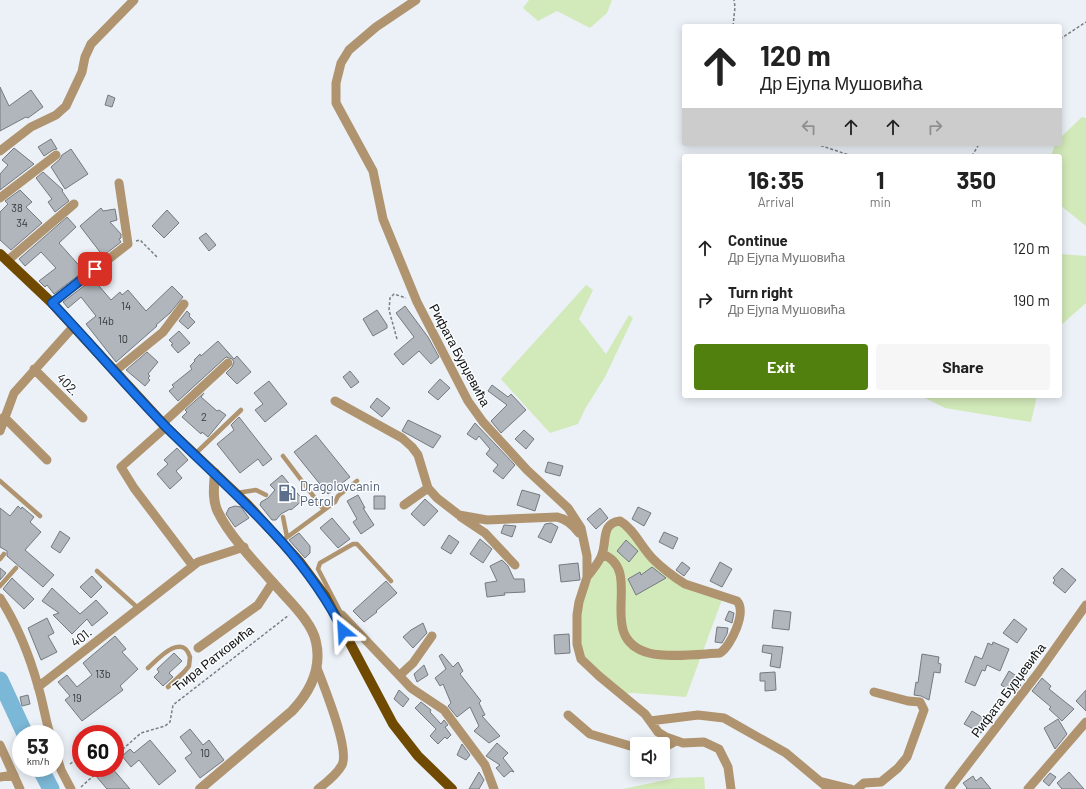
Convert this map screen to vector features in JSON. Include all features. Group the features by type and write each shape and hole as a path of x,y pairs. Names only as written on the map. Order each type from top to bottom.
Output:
{"main road":[{"path":"4,257 52,303 165,425 284,539 339,616 392,724 418,756 452,789"}],"street":[{"path":"0,151 31,126 56,115 66,106 82,72 85,57 91,44 134,0"},
{"name":"Рифата Бурџевића","path":"416,0 376,27 349,50 341,63 336,83 336,103 373,171 383,219 417,302 468,401 483,422 527,470 568,508 581,528 587,556 587,577"},
{"path":"0,198 56,155"},
{"path":"52,303 128,244 119,184"},
{"path":"4,257 74,204"},
{"path":"115,371 163,332 184,304"},
{"path":"0,431 14,393 74,326"},
{"path":"193,566 134,488 122,467 228,363"},
{"name":"402.","path":"34,369 83,418"},
{"name":"Рифата Бурџевића","path":"336,401 402,438 412,447 418,455 428,488 437,498 459,515 487,520 557,516 571,523 579,532 584,543"},
{"path":"4,417 47,460"},
{"path":"215,473 213,498 218,512 244,547 297,609 311,629 316,641 317,668 339,730 344,756 342,765 328,782 318,789"},
{"path":"404,505 428,488"},
{"path":"459,515 485,533 515,565"},
{"name":"Рифата Бурџевића","path":"602,554 614,560 621,572 620,617 622,629 633,644 648,653 720,653 730,643 742,611 737,601 685,584 678,580 653,560 633,534 620,521 612,523 605,532 602,554 587,577 578,602 577,615 577,644 581,658 599,676 645,714 658,732 676,741 704,742 720,749 728,767 731,789"},
{"name":"401.","path":"38,686 198,562 244,547"},
{"path":"198,648 258,605 273,582"},
{"path":"0,598 12,618 26,647 48,725"},
{"name":"Рифата Бурџевића","path":"949,789 1038,673 1086,605"},
{"path":"339,616 415,691 444,710 482,761 494,789"},
{"path":"400,675 413,663 432,636"},
{"path":"200,789 292,711 304,698 317,668"},
{"path":"857,789 864,783 881,782 898,768 907,757 924,710 920,702 908,701 874,692"},
{"path":"568,715 590,734 630,746"},
{"path":"650,721 698,715 724,718 786,753 829,789"},
{"path":"1028,789 1086,722"},
{"path":"670,744 676,741"},
{"path":"0,746 12,771"},
{"path":"0,777 12,775"},
{"path":"64,776 71,789"},
{"path":"15,777 20,789"},
{"path":"821,782 851,789"}],"lane":[{"path":"195,454 241,410"},
{"path":"283,456 324,510"},
{"path":"0,481 40,516"},
{"path":"284,539 335,502 338,496 357,481"},
{"path":"236,493 256,490 266,495"},
{"path":"283,516 284,539"},
{"path":"339,616 318,569 320,563 353,544 357,544 391,581"},
{"path":"0,560 4,554"},
{"path":"0,586 16,568"},
{"path":"97,571 139,609"},
{"path":"148,668 173,647 182,647 189,654 189,666 168,687"},
{"path":"189,654 198,648"}],"path":[{"path":"733,24 734,0"},
{"path":"1062,38 1086,22"},
{"path":"822,146 846,154"},
{"path":"128,244 140,240 158,257"},
{"path":"397,339 389,310 390,298 394,294 417,302"},
{"name":"Ћира Ратковића","path":"124,748 140,733 165,726 170,722 173,705 297,609"},
{"path":"78,789 92,777"}],"green space":[{"path":"529,0 612,0 607,13 590,28 557,11 538,21 523,8"},
{"path":"1082,117 1086,118 1086,226 1062,207 1062,154 1052,154 1054,146 1062,146 1062,136"},
{"path":"1062,254 1086,256 1086,303 1062,324"},
{"path":"586,285 593,290 579,319 606,354 629,315 633,318 605,377 585,409 578,424 550,433 501,379"},
{"path":"925,398 1037,398 1031,422 945,408"},
{"path":"620,521 679,580 723,597 686,697 633,693 619,694 579,653 579,602 602,554 605,532"},
{"path":"704,777 705,789 623,789 675,778"}],"building":[{"path":"0,87 9,106 31,90 43,107 28,118 26,117 0,131"},
{"path":"108,95 115,98 112,107 105,105"},
{"path":"51,139 57,149 44,156 38,147"},
{"path":"14,148 34,164 0,190 0,174 8,165 2,160"},
{"path":"71,149 88,174 65,189 51,167 60,159 62,155"},
{"path":"43,172 63,190 62,191 69,201 55,212 48,202 52,199 36,178"},
{"path":"20,190 32,202 26,207 42,223 11,250 0,240 0,212 8,204 5,201"},
{"path":"101,208 103,211 115,209 117,220 110,222 121,234 121,238 119,239 121,242 103,256 80,226"},
{"path":"167,210 179,223 164,238 152,226"},
{"path":"67,217 76,227 59,243 84,271 54,294 47,285 45,287 39,281 56,268 41,252 25,266 19,259"},
{"path":"206,233 216,245 209,251 199,238"},
{"path":"93,279 111,300 120,292 122,295 128,290 146,311 172,286 183,297 170,313 156,325 157,326 116,362 86,324 96,316 81,297 68,308 63,302"},
{"path":"405,306 428,337 439,357 431,364 419,351 403,365 394,354 414,337 396,313"},
{"path":"377,310 387,325 387,328 373,336 363,319"},
{"path":"187,311 190,314 189,316 195,322 188,329 179,321"},
{"path":"179,331 190,343 178,353 171,345 173,344 169,340"},
{"path":"218,341 234,359 237,356 251,372 237,384 226,373 232,367 234,362 232,359 226,357 178,401 169,391 174,387 172,385 192,369 190,366 200,354 201,356"},
{"path":"147,352 158,362 148,374 150,376 148,378 150,380 145,386 126,370"},
{"path":"350,371 359,382 351,388 343,377"},
{"path":"440,379 450,388 438,400 428,392"},
{"path":"269,381 287,404 265,422 255,410 263,404 254,393"},
{"path":"492,385 508,397 511,394 526,410 501,433 491,421 507,405 488,391"},
{"path":"204,393 201,397 217,411 219,410 226,415 208,437 202,432 201,434 182,417 187,412 185,410"},
{"path":"377,398 390,408 382,417 370,407"},
{"path":"239,417 272,459 263,466 258,459 240,473 217,444 234,430 231,425"},
{"path":"408,420 441,436 433,448 402,431"},
{"path":"475,423 515,465 503,479 493,471 498,465 486,454 490,449 479,436 476,440 467,434"},
{"path":"524,430 534,439 526,449 515,439"},
{"path":"316,435 350,477 328,494 294,452"},
{"path":"177,448 188,460 176,471 182,478 170,489 157,474 168,464 164,460"},
{"path":"548,462 563,466 560,476 545,472"},
{"path":"282,475 303,500 291,510 290,509 281,514 276,520 272,520 260,505 261,502 268,498 275,490 270,485"},
{"path":"522,490 540,495 535,511 517,505"},
{"path":"358,495 365,508 363,508 374,525 361,534 353,522 357,519 347,501"},
{"path":"374,496 385,496 385,509 374,509"},
{"path":"425,499 438,511 424,526 411,514"},
{"path":"18,506 21,509 22,507 34,517 30,522 41,532 25,550 54,575 43,587 7,556 7,551 0,547 0,508 10,516"},
{"path":"235,506 241,507 249,518 235,527 226,514 229,508"},
{"path":"638,507 651,513 644,526 632,519"},
{"path":"600,508 608,518 596,529 587,519"},
{"path":"332,518 350,539 338,548 320,528"},
{"path":"551,523 558,527 551,543 538,537 545,524"},
{"path":"504,525 516,526 512,537 501,533"},
{"path":"60,531 70,538 60,553 51,547"},
{"path":"664,532 678,538 673,549 659,542"},
{"path":"299,533 310,546 310,553 305,558 289,540"},
{"path":"449,535 459,542 451,554 441,548"},
{"path":"480,539 492,549 483,563 470,554"},
{"path":"626,540 638,551 629,562 617,551"},
{"path":"502,560 508,566 514,579 524,579 525,592 504,593 505,595 487,597 485,583 497,581 490,566"},
{"path":"682,562 690,568 684,576 676,570"},
{"path":"720,562 732,569 722,587 710,581"},
{"path":"578,563 580,580 561,582 559,565"},
{"path":"652,567 666,578 636,595 628,579 640,572 641,575"},
{"path":"0,568 6,573 0,580"},
{"path":"1062,568 1076,580 1065,593 1053,583 1055,580 1053,578"},
{"path":"92,576 102,587 91,598 80,587"},
{"path":"12,578 34,599 24,609 3,589"},
{"path":"386,581 397,593 364,622 353,611"},
{"path":"52,588 80,614 96,600 108,613 92,626 87,619 72,634 53,615 59,613 42,601"},
{"path":"774,610 791,612 789,630 772,628"},
{"path":"729,611 734,613 732,623 725,620"},
{"path":"47,618 54,633 48,636 57,652 41,660 28,628"},
{"path":"1014,619 1027,629 1017,643 1003,633"},
{"path":"423,623 427,633 413,648 403,637"},
{"path":"717,627 728,628 727,634 722,643 715,642"},
{"path":"569,634 570,653 555,654 554,635"},
{"path":"115,636 126,649 122,652 138,669 120,686 123,690 82,721 65,700 70,696 58,682 67,675 77,687 92,675 83,663"},
{"path":"993,642 1009,649 1000,671 987,665 985,671 982,670 975,686 965,682 975,656 982,659 988,643 992,645"},
{"path":"763,645 783,647 780,668 770,666 772,654 762,652"},
{"path":"174,653 182,661 169,673 173,677 163,686 154,677 159,672 157,669"},
{"path":"442,654 453,667 458,662 463,671 460,674 481,701 479,703 485,715 482,716 500,736 489,743 474,731 479,726 470,707 457,717 448,706 451,703 443,684 440,686 435,678 446,669 439,656"},
{"path":"922,654 939,657 938,663 941,664 940,673 934,672 929,700 921,696 914,695 916,682 918,683"},
{"path":"424,665 428,675 417,682 414,674"},
{"path":"1009,671 1018,677 1016,681 1021,685 1016,691 1012,688 1011,691 1001,685"},
{"path":"775,672 776,690 765,691 765,681 760,681 760,673"},
{"path":"1042,678 1051,686 1049,689 1074,709 1062,721 1049,709 1051,707 1032,691"},
{"path":"399,690 409,699 403,707 394,699"},
{"path":"1086,690 1086,711 1076,701"},
{"path":"28,695 30,704 22,706 20,697"},
{"path":"421,702 431,710 430,712 441,724 444,720 448,725 445,727 451,735 447,739 445,737 438,744 430,736 436,729 415,708"},
{"path":"972,711 988,721 981,733 964,724"},
{"path":"1058,719 1067,734 1055,749 1044,728"},
{"path":"190,729 203,745 209,740 224,760 200,778 185,758 192,753 180,737"},
{"path":"150,740 176,771 159,785 139,760 131,767 124,758 124,754 130,749 134,753"},
{"path":"497,743 508,753 503,758 514,772 511,771 504,777 496,768 500,765 486,756"},
{"path":"462,744 470,755 466,760 457,755"},
{"path":"479,772 484,780 479,789 469,789"},
{"path":"1069,772 1084,789 1062,789 1057,783"},
{"path":"1050,773 1056,777 1049,786 1043,781"},
{"path":"973,776 976,781 981,777 991,789 966,789 967,788 963,783"},
{"path":"97,777 120,777 130,789 107,789"}],"waterway":[{"path":"0,680 21,725"},
{"path":"45,777 51,789"}],"place":[{"name":"Dragolovcanin Petrol","path":"287,493"}],"route":[{"path":"95,269 52,303 166,427 236,493 282,541 309,573 325,596 343,631"}]}
